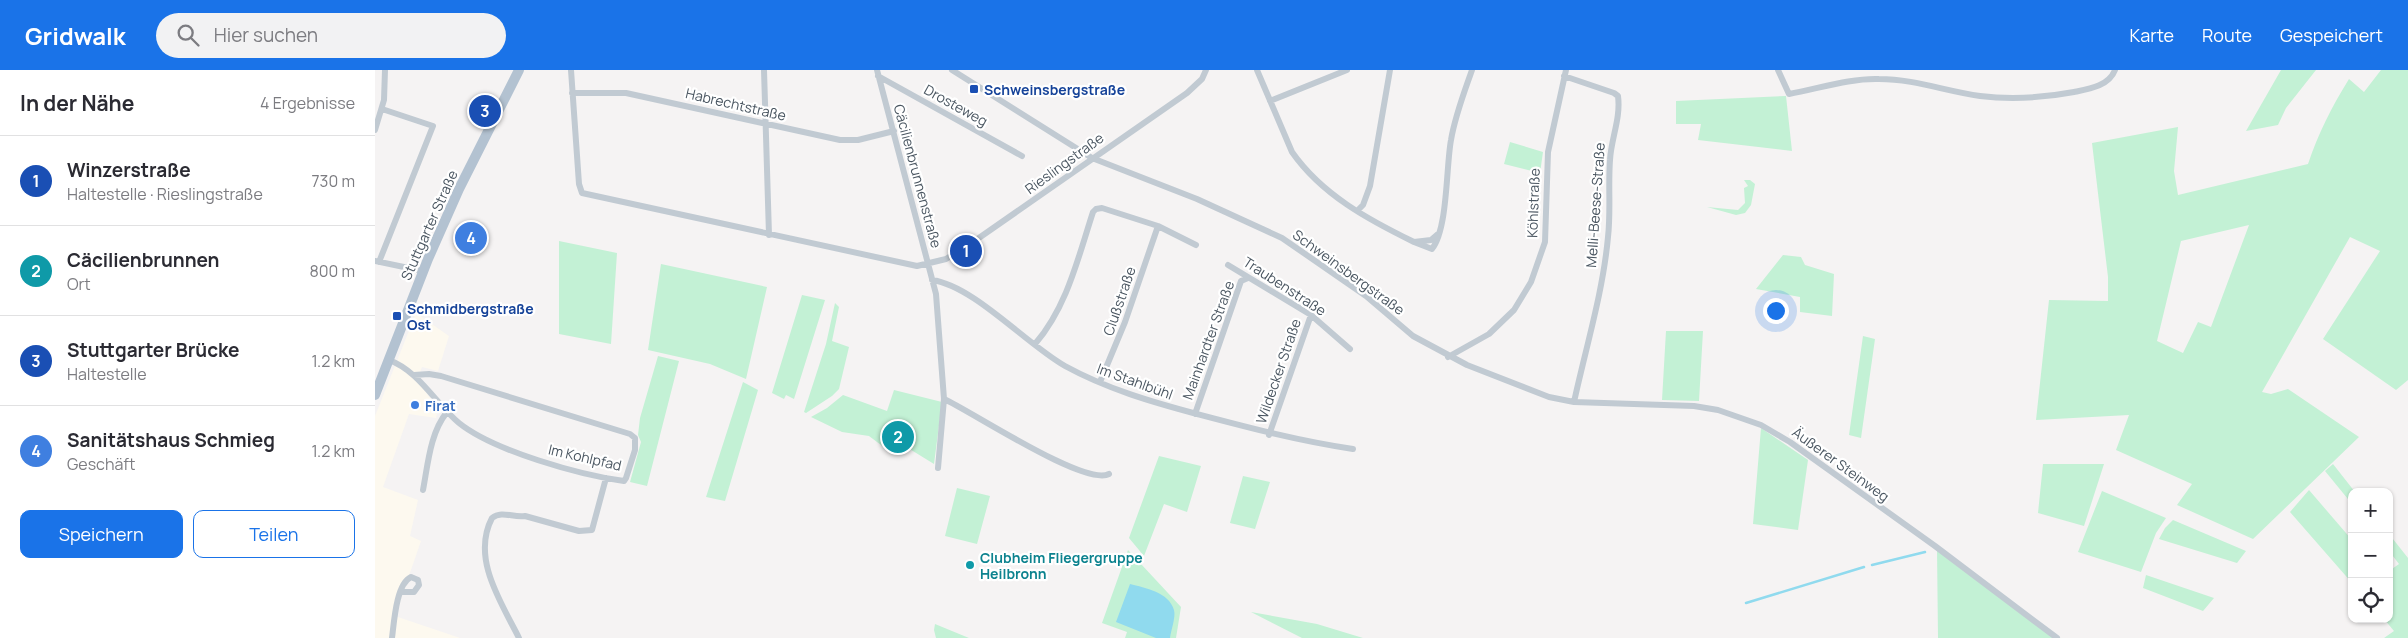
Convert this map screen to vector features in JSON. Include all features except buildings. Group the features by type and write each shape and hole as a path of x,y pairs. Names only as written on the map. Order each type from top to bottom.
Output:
{"main road":[{"name":"Stuttgarter Straße","path":"375,395 423,270 459,188 519,70"}],"street":[{"path":"375,130 382,109 385,70"},
{"path":"571,70 572,93"},
{"path":"764,70 769,235"},
{"name":"Schweinsbergstraße","path":"952,70 1092,158 1197,199 1282,238 1366,296 1413,336 1448,357 1549,397 1574,402"},
{"name":"Rieslingstraße","path":"572,93 579,191 582,194 917,266 946,259 976,240 1187,93 1201,79 1206,70"},
{"path":"1257,70 1292,152 1301,164 1335,197 1357,212 1414,242 1432,249 1439,234 1443,216 1453,127 1472,70"},
{"path":"1270,101 1347,70"},
{"path":"1357,212 1363,205 1370,186 1389,70"},
{"path":"1777,70 1789,94 1851,82 1888,79 1909,80 1979,96 2019,99 2087,90 2105,83 2115,70"},
{"name":"Cäcilienbrunnenstraße","path":"877,73 927,264 933,280 940,328 944,399 938,468"},
{"name":"Drosteweg","path":"877,73 1022,156"},
{"name":"Köhlstraße","path":"1448,357 1489,334 1514,310 1531,282 1545,242 1548,152 1565,73"},
{"name":"Melli-Beese-Straße","path":"1565,73 1614,93 1618,96 1620,107 1610,160 1611,203 1600,291 1574,402"},
{"name":"Habrechtstraße","path":"572,93 626,93 846,140 864,139 893,131"},
{"path":"382,109 433,126 377,262 423,270"},
{"path":"1035,344 1047,330 1065,296 1093,212 1096,209 1102,208 1158,226 1196,245"},
{"name":"Clußstraße","path":"1100,382 1125,322 1158,226"},
{"name":"Traubenstraße","path":"1228,265 1311,315 1351,349"},
{"name":"Mainhardter Straße","path":"1195,414 1241,281 1248,278"},
{"name":"Im Stahlbühl","path":"933,280 954,286 1065,366 1100,382 1151,401 1269,434 1353,449"},
{"name":"Wildecker Straße","path":"1269,434 1311,315"},
{"name":"Im Kohlpfad","path":"389,360 414,375 447,412 470,431 490,443 606,478 624,481 626,478 636,446 635,438 630,434 441,376 429,374 414,375"},
{"path":"944,399 1019,443 1094,475 1109,474"},
{"name":"Äußerer Steinweg","path":"1574,402 1694,406 1725,412 1761,425 1789,442 1935,546 2057,638"},
{"path":"423,490 434,437 439,424 447,412"},
{"path":"519,638 484,560 485,545 492,518 501,514 519,518 525,516 579,531 591,530 606,478"},
{"path":"392,638 396,607 401,592"}],"shaded area":[{"path":"416,313 449,336 438,371 422,367 417,381 438,408 436,418 409,414 383,487 418,500 410,536 421,541 395,616 460,638 375,638 375,416"}],"green space":[{"path":"2281,70 2316,70 2286,108 2278,125 2246,131"},
{"path":"2381,70 2408,70 2408,380 2396,390 2323,339 2380,251 2350,237 2262,392 2271,394 2288,389 2359,437 2253,539 2177,505 2192,484 2116,450 2129,415 2036,420 2049,300 2108,301 2108,277 2092,143 2178,127 2174,171 2178,195 2308,164 2326,120 2349,79 2364,92","holes":["2249,225 2211,327 2198,322 2183,353 2157,341 2181,241"]},
{"path":"1786,96 1792,151 1698,140 1701,124 1676,124 1676,101"},
{"path":"1510,142 1543,152 1540,173 1504,164"},
{"path":"1744,180 1750,180 1755,184 1751,205 1745,213 1736,215 1707,207 1738,210 1745,203 1744,188 1748,186"},
{"path":"559,241 617,253 611,344 559,334"},
{"path":"1783,255 1801,257 1805,265 1834,274 1832,316 1800,312 1800,297 1756,289"},
{"path":"661,264 767,287 746,379 710,364 648,350"},
{"path":"802,295 825,300 794,399 786,395 784,399 772,393"},
{"path":"835,303 839,307 832,341 849,347 839,389 832,396 806,413 804,412 826,344"},
{"path":"1666,331 1703,331 1699,401 1662,400"},
{"path":"1863,336 1875,339 1861,438 1849,435"},
{"path":"658,356 679,361 647,486 630,482 641,442 638,435 640,418"},
{"path":"743,382 758,390 725,501 706,497"},
{"path":"894,390 942,402 934,464 908,448 885,448 869,436 842,432 811,417 827,408 843,395 887,411"},
{"path":"1761,428 1808,460 1798,530 1753,524"},
{"path":"1159,456 1201,466 1187,512 1164,504 1144,556 1129,538"},
{"path":"2043,464 2104,464 2084,526 2038,513"},
{"path":"2333,464 2352,488 2348,488 2348,499 2325,471"},
{"path":"1243,476 1270,482 1255,529 1230,523"},
{"path":"957,488 990,496 977,544 945,536"},
{"path":"2309,490 2348,535 2348,578 2290,512"},
{"path":"2102,491 2166,518 2156,533 2141,572 2078,552"},
{"path":"2173,520 2246,551 2237,563 2159,539 2165,528"},
{"path":"2393,539 2408,558 2408,638 2384,638 2394,631 2387,623 2393,623 2393,568 2399,564 2393,556"},
{"path":"1937,549 2056,638 1938,638"},
{"path":"1128,550 1181,607 1176,638 1125,638 1127,632 1102,623"},
{"path":"2146,575 2214,598 2203,611 2143,588"},
{"path":"1251,612 1317,624 1363,638 1302,638"},
{"path":"935,624 969,638 936,638"}],"water":[{"path":"1130,584 1156,592 1171,604 1174,616 1170,638 1156,638 1116,622"}],"waterway":[{"path":"885,441 902,435"},
{"path":"1872,565 1925,552"},
{"path":"1746,603 1864,567"}],"place":[{"name":"Schweinsbergstraße","path":"974,89"},
{"name":"Stuttgarter Brücke","path":"485,111"},
{"name":"Sanitätshaus Schmieg","path":"471,238"},
{"name":"Winzerstraße","path":"966,251"},
{"name":"Schmidbergstraße Ost","path":"397,316"},
{"name":"Firat","path":"415,405"},
{"name":"Cäcilienbrunnen","path":"898,437"},
{"name":"Clubheim Fliegergruppe Heilbronn","path":"970,565"}]}
